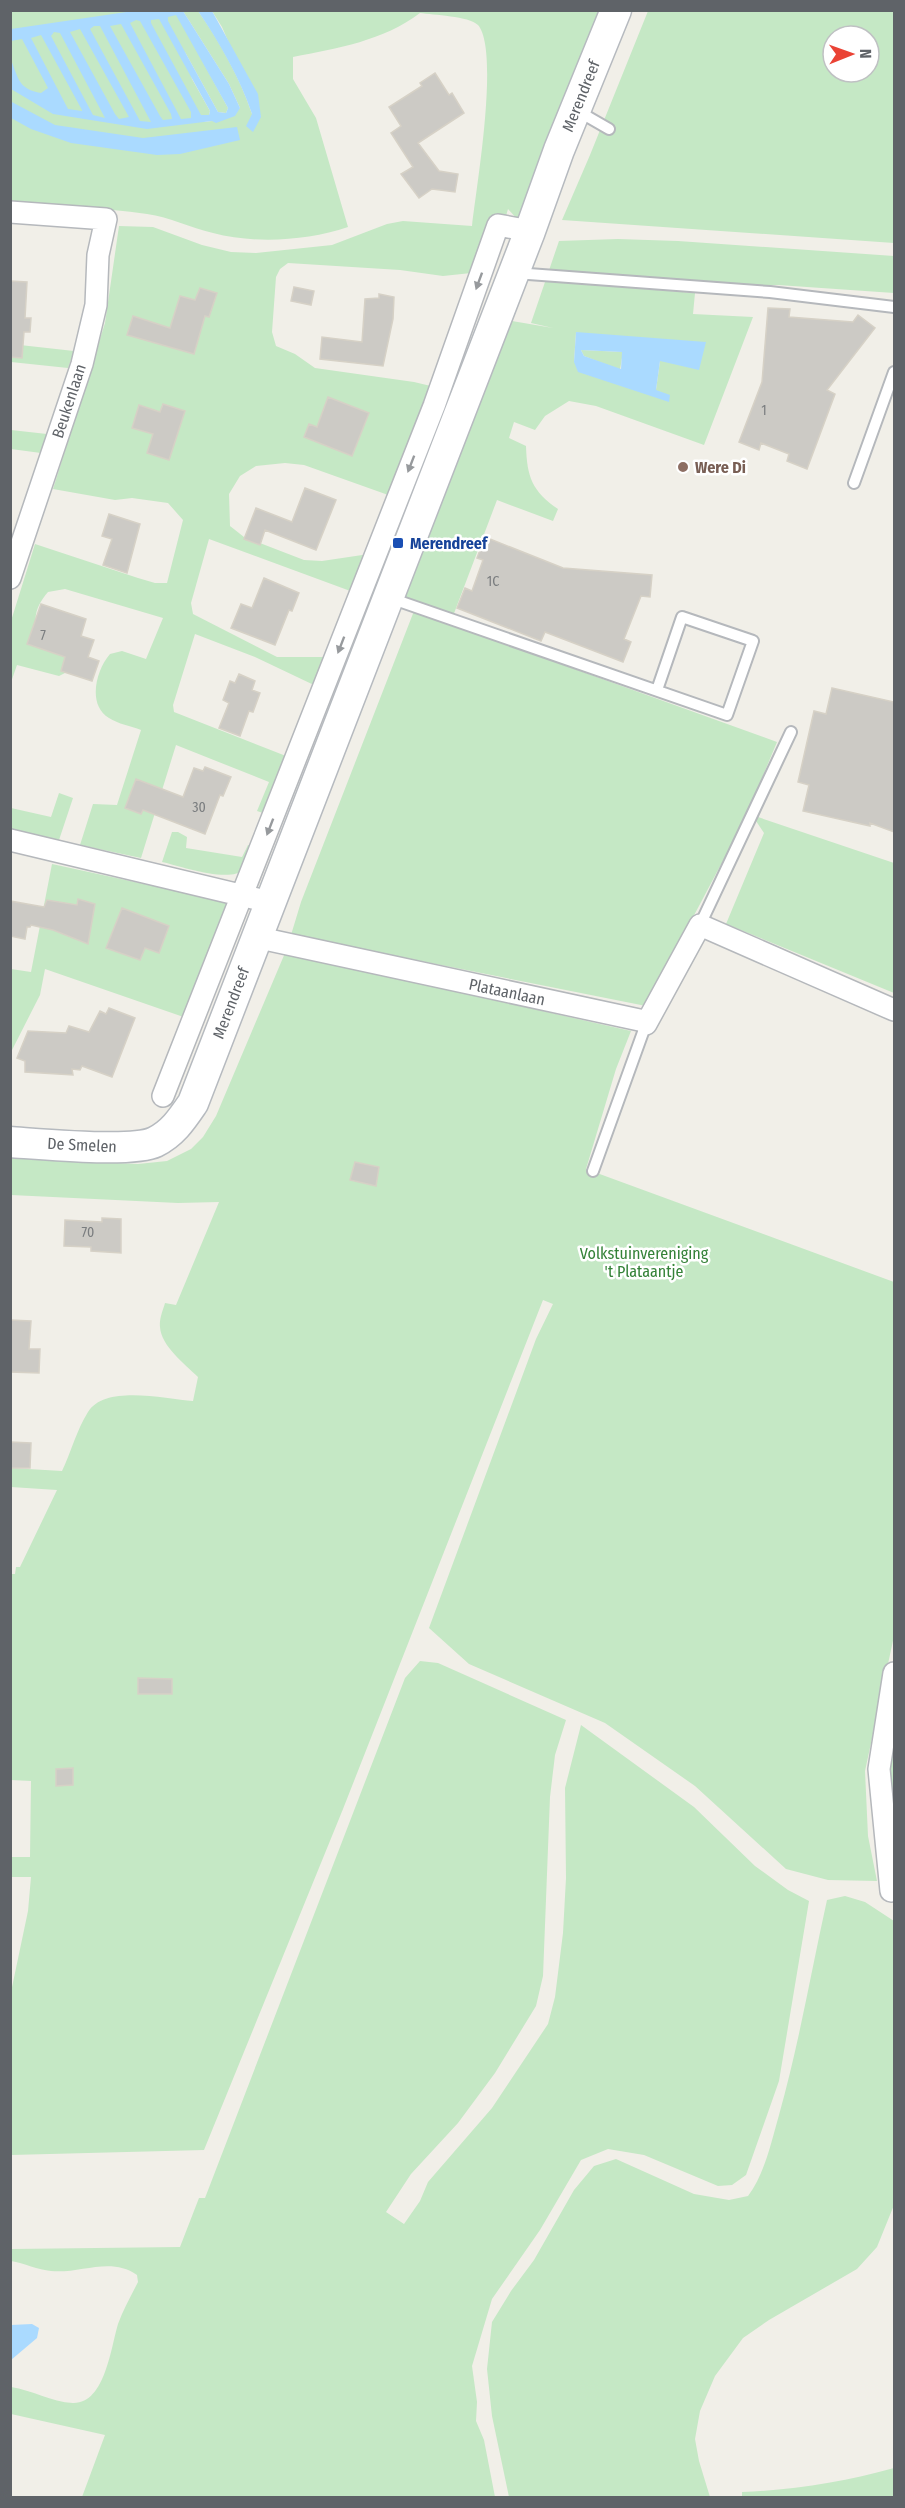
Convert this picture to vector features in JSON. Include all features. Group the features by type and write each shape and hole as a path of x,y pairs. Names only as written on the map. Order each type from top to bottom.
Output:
{"street":[{"name":"Merendreef","path":"163,1096 256,900 387,597 616,10"},
{"name":"Beukenlaan","path":"10,212 106,219 98,255 96,305 82,364 10,578"},
{"name":"Merendreef","path":"153,1143 177,1127 193,1103 255,937 256,900 498,225 530,231"},
{"path":"10,840 256,900"},
{"path":"646,1024 700,925 894,1010"},
{"name":"Plataanlaan","path":"255,937 644,1020 646,1024"},
{"name":"De Smelen","path":"10,1142 129,1148 153,1143"},
{"path":"891,1891 879,1769 894,1673"}],"lane":[{"path":"576,110 609,129"},
{"path":"512,273 770,292 894,307"},
{"path":"854,483 894,372"},
{"path":"387,597 727,715 753,641 682,617 657,690"},
{"path":"700,925 791,732"},
{"path":"593,1171 646,1024"}],"green space":[{"path":"11,11 173,11 178,16 228,108 226,113 218,112 185,52 192,79 210,111 209,115 205,116 204,122 212,121 240,108 229,84 183,11 198,11 229,61 252,114 261,117 222,27 212,11 609,11 519,221 508,209 490,271 443,276 400,270 288,263 280,269 276,277 272,332 276,346 295,354 315,368 435,387 391,496 304,465 285,463 256,466 240,476 229,494 230,526 244,537 304,560 322,561 369,554 353,592 209,539 191,603 193,614 277,657 328,657 316,686 255,657 195,634 173,705 174,712 286,756 266,814 257,811 269,782 176,745 141,858 80,845 93,804 117,805 141,730 116,722 102,712 96,696 101,669 110,654 122,651 146,659 163,618 65,589 48,592 38,607 36,624 71,643 67,672 59,676 17,665 10,685 11,621 35,544 138,578 155,583 167,583 183,520 168,503 132,498 115,500 53,489 105,323 119,226 153,227 202,245 231,252 256,253 332,245 387,224 403,221 472,226 487,90 484,40 478,25 473,22 420,13 406,23 375,37 343,47 293,57 293,79 316,118 348,227 298,238 246,239 213,233 147,214 96,208 11,203"},
{"path":"648,11 894,11 894,243 562,220"},
{"path":"618,239 678,241 894,256 894,293 778,285 670,287 569,283 695,293 693,314 753,317 704,445 596,406 569,401 545,416 535,430 514,422 509,438 526,446 528,466 533,482 542,496 558,509 553,521 497,500 453,616 402,598 512,321 553,328 531,323 559,241","holes":["576,332 660,361 656,390 574,362"]},
{"path":"11,344 74,351 68,368 11,362"},
{"path":"581,350 623,352 620,370 584,356"},
{"path":"11,430 47,434 41,453 11,449"},
{"path":"414,611 777,742 745,819 646,1006 291,935 301,902"},
{"path":"59,793 73,798 59,840 11,829 11,808 51,817"},
{"path":"752,815 894,863 894,993 726,924 764,833"},
{"path":"172,832 178,832 187,837 186,848 242,857 248,845 252,846 247,864 244,869 228,875 205,873 162,862"},
{"path":"52,864 236,904 198,1022 45,969 40,995 11,1052 11,969 31,972"},
{"name":"Volkstuinvereniging 't Plataantje","path":"285,953 631,1031 616,1069 586,1169 894,1282 894,1636 865,1771 868,1836 877,1881 828,1880 786,1869 695,1786 605,1723 469,1664 429,1628 536,1339 553,1304 543,1300 343,1809 204,2150 11,2155 11,1992 28,1911 31,1877 11,1877 11,1857 30,1857 31,1781 11,1780 11,1574 15,1574 16,1567 20,1567 57,1490 11,1487 11,1468 62,1471 88,1412 96,1403 108,1398 137,1395 193,1401 198,1377 169,1348 161,1334 160,1321 165,1303 176,1305 219,1202 178,1203 11,1195 11,1158 138,1164 167,1161 191,1149 203,1137 216,1116","holes":["356,1162 379,1167 376,1185 351,1180"]},
{"path":"420,1661 438,1663 566,1720 555,1755 550,1797 543,1976 536,2006 495,2073 458,2123 411,2174 386,2212 404,2224 420,2201 428,2182 492,2108 548,2024 555,1997 563,1933 566,1878 565,1788 581,1725 694,1807 755,1866 788,1890 809,1901 779,2081 746,2175 732,2185 718,2186 644,2155 608,2149 581,2160 540,2230 492,2299 472,2366 477,2402 476,2421 484,2440 495,2497 82,2497 105,2435 11,2414 11,2387 73,2403 84,2401 93,2394 105,2372 118,2324 138,2282 137,2275 127,2269 106,2266 62,2271 46,2270 11,2261 11,2249 180,2247 199,2198 205,2198 405,1678"},
{"path":"894,1730 894,1879 885,1769"},
{"path":"845,1896 865,1902 894,1921 894,2205 877,2247 857,2269 769,2320 743,2338 715,2376 700,2411 695,2439 710,2497 509,2497 492,2416 487,2369 492,2322 534,2260 574,2190 594,2166 616,2159 694,2194 729,2200 748,2196 759,2178 767,2157 786,2088 827,1900"},
{"path":"894,2468 894,2497 742,2497 742,2492 819,2484"}],"water":[{"path":"140,10 183,11 229,84 240,108 235,116 216,123 212,121 147,129 53,114 11,89 11,60 24,86 41,93 48,88 22,39 11,41 11,29","holes":["176,15 228,108 226,113 218,112 168,21 168,17","159,19 210,111 209,115 201,115 151,20","136,20 140,21 191,112 191,118 181,119 130,23","121,24 172,119 163,120 110,26","94,26 100,26 151,122 140,121 90,29","80,29 129,117 119,119 70,32","54,32 60,33 105,118 93,115 51,36","41,35 82,111 68,109 31,38"]},
{"path":"198,11 212,11 258,94 261,117 253,132 246,126 252,114 241,87"},
{"path":"10,101 55,125 143,138 237,127 240,140 180,154 157,155 71,143 31,129 11,118"},
{"path":"576,332 706,342 699,370 660,361 656,390 670,395 669,402 578,372 574,362","holes":["581,350 622,352 621,369 584,356"]},
{"path":"32,2324 39,2328 37,2338 11,2360 11,2325"}],"building":[{"path":"435,73 449,95 452,93 464,113 418,143 439,171 458,174 455,192 432,189 419,198 401,174 413,167 391,133 401,126 389,107 422,86 420,83"},
{"path":"10,281 27,282 25,318 31,318 30,332 24,332 22,358 10,357"},
{"path":"294,287 314,291 311,305 291,301"},
{"path":"200,288 217,293 209,317 205,316 194,354 127,335 133,316 170,328 180,296 195,300"},
{"path":"379,294 394,297 393,319 383,366 320,359 322,337 362,342 365,299 379,298"},
{"path":"768,308 790,309 789,317 853,322 858,315 875,328 827,390 835,394 807,469 787,461 789,454 761,443 759,450 739,442 762,382"},
{"path":"328,397 369,413 352,456 304,437 309,424 317,427"},
{"path":"163,404 185,411 169,460 147,453 153,434 132,428 139,405 160,412"},
{"path":"305,488 336,500 316,550 265,530 260,545 244,539 256,508 292,522"},
{"path":"109,514 140,524 127,573 103,565 112,539 102,536"},
{"path":"485,537 563,568 652,575 650,597 641,596 624,639 631,642 623,662 545,632 541,641 457,608 465,588 472,591 483,560 477,558"},
{"path":"264,578 299,593 292,611 289,610 275,645 231,628 241,604 252,608"},
{"path":"41,604 86,619 81,636 94,640 88,657 99,661 92,681 61,671 65,657 27,644"},
{"path":"239,674 255,681 252,690 260,693 253,712 249,711 240,736 219,728 229,703 223,700 230,681 235,683"},
{"path":"832,688 894,702 894,832 870,823 870,826 803,811 809,785 798,782 814,711 826,714"},
{"path":"205,767 231,777 223,796 220,795 205,834 143,810 141,814 125,808 136,779 183,797 194,768 203,771"},
{"path":"78,899 95,904 88,944 53,930 31,925 27,927 25,939 10,936 10,901 44,907 47,900 77,905"},
{"path":"122,908 169,926 159,953 145,948 140,960 106,948"},
{"path":"109,1008 135,1018 112,1077 82,1066 80,1070 72,1069 73,1075 25,1072 25,1061 17,1058 28,1031 66,1033 69,1026 89,1032 100,1011 106,1014"},
{"path":"355,1162 379,1167 376,1186 350,1180"},
{"path":"102,1218 121,1219 121,1253 91,1251 91,1247 64,1246 65,1220 102,1222"},
{"path":"10,1320 31,1321 29,1349 40,1349 39,1373 10,1372"},
{"path":"10,1442 31,1443 30,1468 10,1468"},
{"path":"138,1678 172,1679 172,1694 138,1694"},
{"path":"73,1768 73,1785 56,1786 56,1769"}],"place":[{"name":"Were Di","path":"683,467"},
{"name":"Merendreef","path":"398,543"}]}
